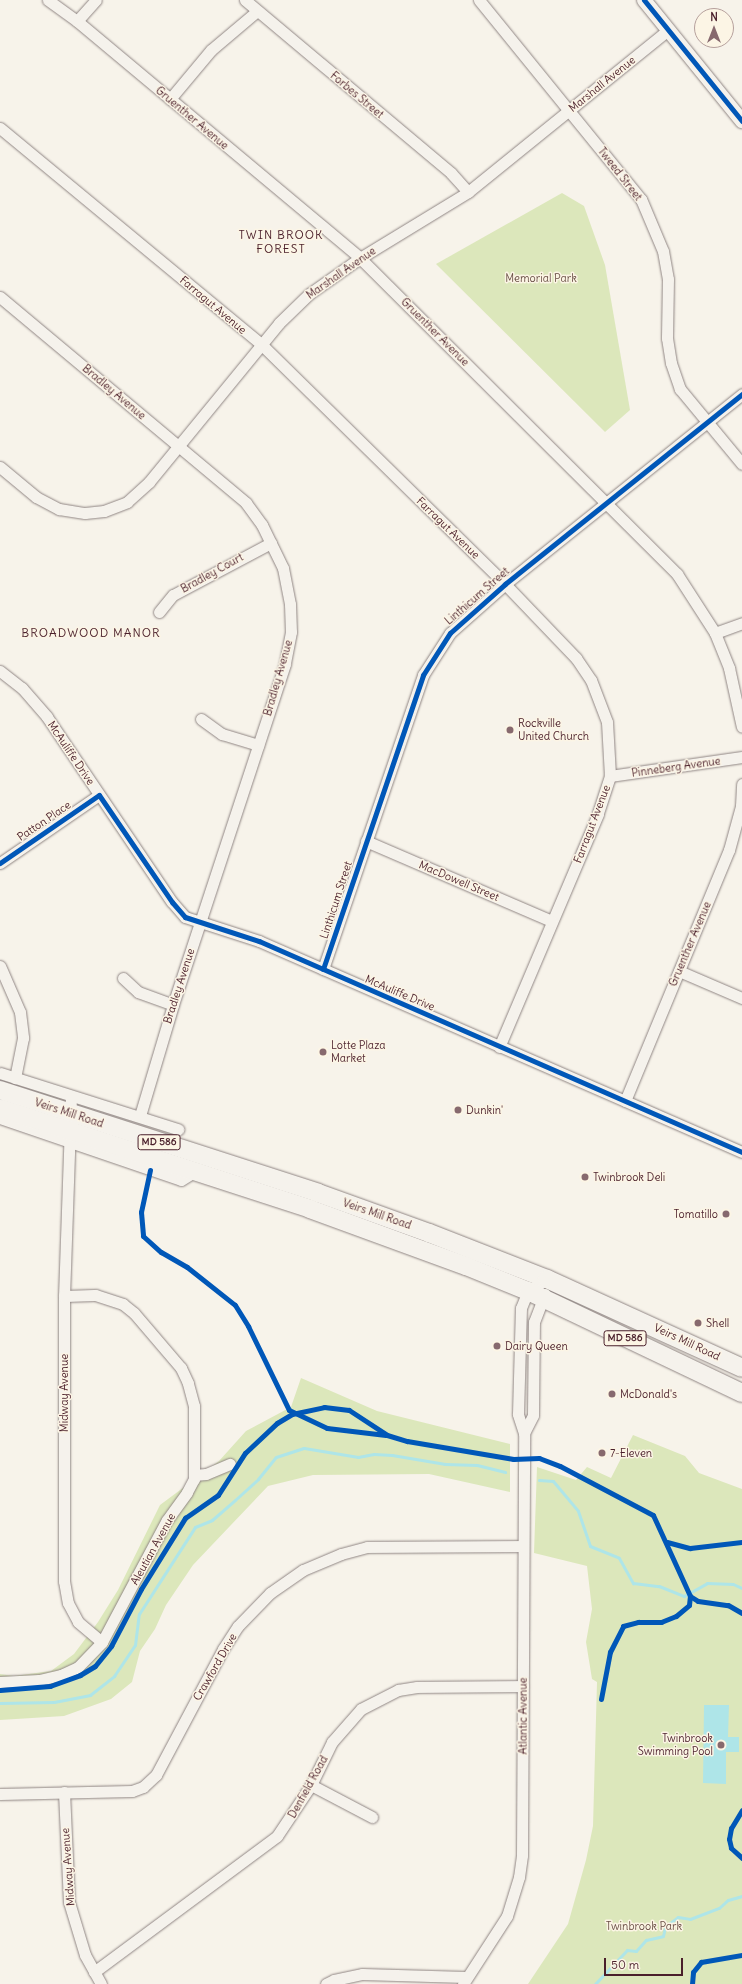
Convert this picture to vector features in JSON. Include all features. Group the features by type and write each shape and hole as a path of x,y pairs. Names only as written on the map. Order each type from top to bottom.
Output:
{"main road":[{"name":"Veirs Mill Road","path":"0,1090 70,1104 314,1201 528,1291 544,1300 742,1393"},
{"name":"Veirs Mill Road","path":"0,1108 69,1136 194,1172 314,1201 429,1233 547,1279 742,1368"}],"street":[{"name":"Gruenther Avenue","path":"48,0 77,21 360,258 607,502 677,574 714,633 729,668 742,727"},
{"path":"77,21 96,0"},
{"name":"Forbes Street","path":"245,0 256,12 451,172 468,192"},
{"name":"Tweed Street","path":"478,0 570,110 641,199 657,232 668,279 667,338 670,363 680,388 706,423 742,464"},
{"path":"644,0 742,121"},
{"path":"170,99 211,50 256,12"},
{"name":"Marshall Avenue","path":"0,467 41,500 59,509 85,513 104,511 127,502 149,482 262,345 309,294 360,258 468,192 668,30"},
{"name":"Farragut Avenue","path":"0,128 262,345 505,584 576,658 591,680 607,722 610,776 598,814 499,1047"},
{"name":"Bradley Avenue","path":"0,297 246,502 271,544 286,580 291,632 285,664 173,1005 140,1116"},
{"name":"Linthicum Street","path":"323,969 423,675 450,633 505,584 742,394"},
{"name":"Bradley Court","path":"159,612 173,594 271,544"},
{"path":"714,633 742,624"},
{"name":"McAuliffe Drive","path":"0,671 22,688 47,717 172,902 185,917 260,941 499,1047 742,1152"},
{"path":"201,719 222,734 258,745"},
{"name":"Pinneberg Avenue","path":"610,776 742,757"},
{"name":"Gruenther Avenue","path":"625,1101 729,850 741,806 742,784"},
{"name":"Patton Place","path":"0,864 100,795"},
{"name":"MacDowell Street","path":"366,841 552,921"},
{"path":"0,966 20,1012 23,1038 15,1078"},
{"path":"679,971 742,998"},
{"path":"124,978 138,992 173,1005"},
{"name":"Veirs Mill Road","path":"0,1072 70,1104 140,1116 178,1129"},
{"name":"Midway Avenue","path":"70,1104 64,1296 64,1582 68,1603 78,1622 102,1642"},
{"name":"Veirs Mill Road","path":"0,1118 69,1136"},
{"path":"528,1291 547,1279"},
{"name":"Atlantic Avenue","path":"524,1433 533,1415 534,1322 544,1300 547,1279"},
{"name":"Atlantic Avenue","path":"464,1981 507,1916 519,1878 522,1855 522,1546 524,1433 518,1414 521,1308 528,1291"},
{"name":"Aleutian Avenue","path":"0,1682 39,1680 61,1675 78,1667 102,1642 167,1520 188,1492 194,1475 194,1406 188,1383 180,1368 134,1313 123,1304 96,1295 64,1296"},
{"path":"520,1366 533,1375"},
{"path":"194,1475 206,1474 230,1464"},
{"name":"Crawford Drive","path":"0,1794 132,1791 143,1787 156,1776 223,1649 238,1626 270,1593 303,1570 341,1554 367,1547 522,1546"},
{"name":"Denfield Road","path":"94,1972 277,1836 311,1786 332,1742 344,1725 361,1709 382,1696 417,1687 523,1686"},
{"path":"311,1786 372,1817"},
{"name":"Midway Avenue","path":"64,1792 69,1902 85,1954 101,1984"},
{"path":"326,1984 334,1980 362,1974 464,1981"}],"green space":[{"name":"Memorial Park","path":"562,193 584,206 605,265 630,410 605,432 436,264"},
{"path":"301,1378 377,1411 510,1444 510,1492 429,1474 313,1475 268,1486 193,1565 166,1605 155,1629 140,1651 132,1682 111,1699 64,1716 0,1720 0,1674 14,1676 51,1671 74,1654 98,1622 118,1590 160,1505 219,1461 246,1431 291,1407"},
{"name":"Twinbrook Park","path":"633,1435 685,1456 699,1473 742,1489 742,1984 528,1984 568,1924 586,1860 593,1826 597,1682 592,1679 586,1642 592,1609 587,1566 534,1553 537,1467 576,1480 587,1467 611,1478"}],"water":[{"name":"Twinbrook Swimming Pool","path":"704,1705 729,1705 728,1737 739,1737 739,1752 726,1752 726,1784 703,1783"}],"waterway":[{"path":"0,1703 54,1702 90,1695 114,1676 135,1645 139,1614 195,1527 212,1520 258,1479 276,1457 304,1448 358,1457 374,1454 392,1455 445,1464 477,1465 505,1472"},
{"path":"539,1480 553,1481 578,1511 590,1546 619,1558 633,1583 659,1586 684,1596 707,1583 733,1584 742,1588"},
{"path":"595,1984 627,1950 636,1951 646,1940 663,1936 665,1927 678,1917 690,1919 719,1908 728,1900 742,1896"}],"cycle path":[{"path":"644,0 742,121"},
{"path":"323,969 423,675 450,633 505,584 742,394"},
{"path":"0,863 99,795 172,902 185,917 259,941 742,1152"},
{"path":"150,1170 141,1212 143,1236 161,1252 187,1267 235,1305 248,1326 289,1410 327,1428 386,1435"},
{"path":"0,1690 50,1686 80,1675 95,1666 111,1646 141,1589 185,1518 218,1495 245,1453 277,1423 292,1414 324,1407 349,1410 387,1435 407,1441 513,1459 539,1458 560,1466 653,1515 690,1596 698,1601 728,1605 742,1613"},
{"path":"667,1542 690,1548 742,1542"},
{"path":"601,1699 610,1652 623,1626 638,1622 661,1622 676,1616 689,1605 690,1596"},
{"path":"742,1810 731,1828 729,1839 731,1848 742,1858"},
{"path":"692,1984 693,1972 701,1962 742,1955"}],"place":[{"name":"Rockville United Church","path":"510,730"},
{"name":"Lotte Plaza Market","path":"323,1052"},
{"name":"Dunkin'","path":"458,1110"},
{"name":"Twinbrook Deli","path":"585,1177"},
{"name":"Tomatillo","path":"726,1214"},
{"name":"Shell","path":"698,1323"},
{"name":"Dairy Queen","path":"497,1346"},
{"name":"McDonald's","path":"612,1394"},
{"name":"7-Eleven","path":"602,1453"},
{"name":"Twinbrook Swimming Pool","path":"721,1745"}],"district":[{"name":"TWIN BROOK FOREST","path":"281,242"},
{"name":"BROADWOOD MANOR","path":"91,633"}]}
